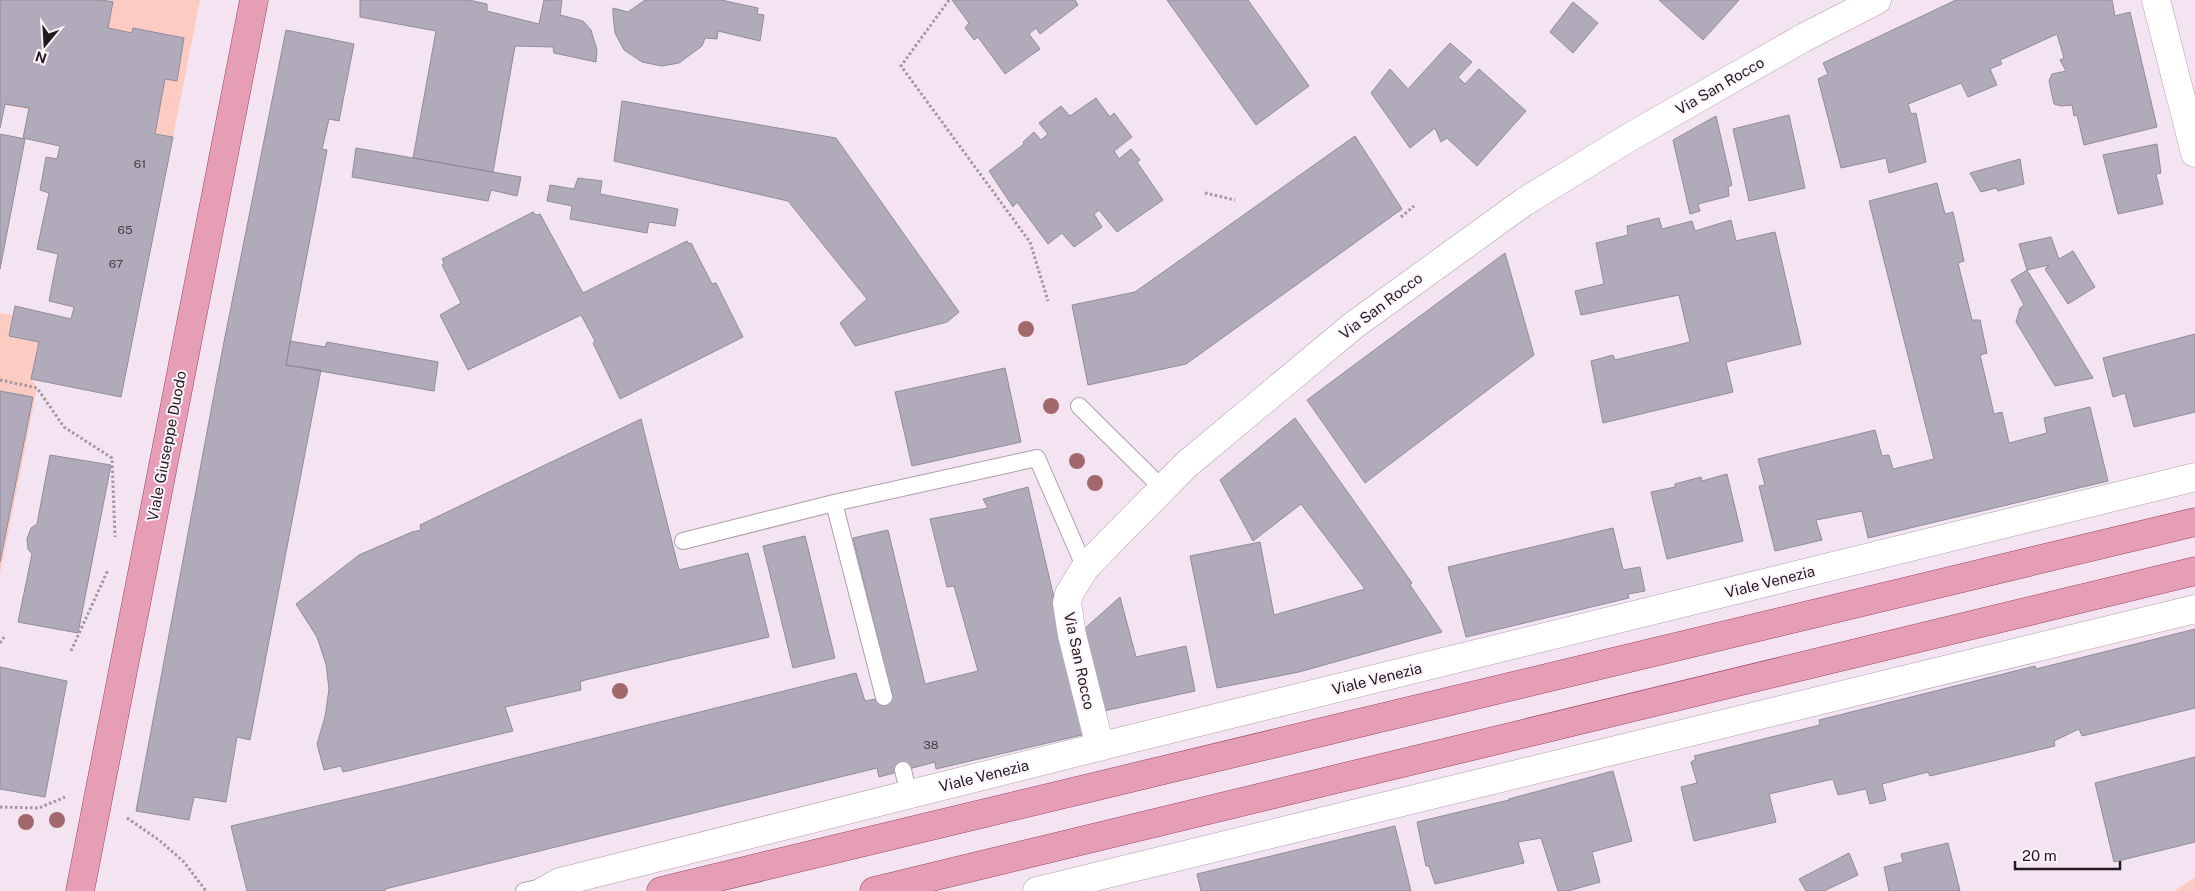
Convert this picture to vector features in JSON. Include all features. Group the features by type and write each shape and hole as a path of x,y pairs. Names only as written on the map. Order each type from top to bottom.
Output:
{"main road":[{"name":"Viale Giuseppe Duodo","path":"80,891 254,0"},
{"path":"661,891 2195,522"},
{"path":"874,891 2195,571"}],"street":[{"name":"Via San Rocco","path":"1100,747 1072,635 1067,603 1069,594 1085,568 1194,457 1354,325 1524,202 1630,137 1803,38 1877,0"},
{"path":"2156,0 2195,153"},
{"name":"Viale Venezia","path":"552,887 906,782 1100,747 2195,477"},
{"path":"1037,891 2195,609"}],"lane":[{"path":"1079,406 1162,488"},
{"path":"683,541 834,503 1037,458 1085,568"},
{"path":"834,503 884,697"},
{"name":"Viale Venezia","path":"524,891 552,887"}],"path":[{"path":"948,0 902,66 1030,242 1048,300"},
{"path":"1205,193 1234,200"},
{"path":"1401,217 1414,206"},
{"path":"0,380 37,388 64,427 112,458 115,545"},
{"path":"71,651 111,563"},
{"path":"0,642 4,638"},
{"path":"0,807 39,808 61,800 69,794"},
{"path":"123,812 128,820 159,840 184,862 206,891"}],"shaded area":[{"path":"0,0 200,0 173,137 0,104"},
{"path":"0,313 13,315 9,336 39,342 31,379 37,388 0,574"},
{"path":"2195,877 2195,891 2174,891"}],"building":[{"path":"0,0 101,0 113,2 108,28 132,33 133,28 184,38 177,81 165,79 155,134 173,137 121,397 31,379 39,342 9,336 15,306 71,319 74,307 49,301 58,254 37,249 49,193 40,190 46,157 57,159 60,146 23,138 29,108 5,104 0,128"},
{"path":"360,0 469,0 487,4 487,11 539,24 544,0 562,0 560,15 583,21 591,30 597,50 596,62 554,53 553,47 515,46 493,172 413,158 436,31 360,17"},
{"path":"645,0 721,0 758,8 757,14 764,15 760,41 718,31 717,39 705,38 702,46 679,63 662,66 642,62 624,50 615,33 613,8 628,12"},
{"path":"952,0 1075,0 1078,5 1040,34 1036,28 1029,34 1040,49 1005,74 978,37 974,40 965,28 969,23"},
{"path":"1167,0 1248,0 1309,86 1256,125"},
{"path":"1659,0 1739,0 1703,40"},
{"path":"1956,0 2112,0 2115,16 2130,12 2157,127 2084,145 2077,115 2074,116 2072,105 2061,106 2054,104 2049,81 2052,74 2066,71 2060,60 2064,58 2057,34 2000,60 2002,64 1990,69 1997,85 1968,97 1961,83 1908,104 1911,114 1916,113 1926,162 1889,173 1886,158 1841,168 1818,79 1828,74 1823,63"},
{"path":"1573,2 1598,23 1573,53 1550,32"},
{"path":"286,30 354,44 339,121 329,119 322,149 327,150 286,365 321,370 250,740 237,737 226,802 194,797 189,820 136,811 222,352"},
{"path":"1450,43 1472,62 1458,77 1465,84 1479,69 1526,111 1477,166 1447,138 1441,142 1435,128 1410,148 1371,93 1390,69 1408,89"},
{"path":"1096,98 1110,117 1114,113 1132,137 1114,151 1119,159 1131,149 1140,160 1137,162 1163,200 1117,232 1099,210 1094,214 1102,227 1074,247 1062,233 1048,244 1017,202 1013,207 989,171 1024,144 1023,142 1034,132 1041,140 1048,134 1039,123 1061,106 1070,116"},
{"path":"622,101 836,138 959,312 947,322 855,346 840,323 867,299 788,201 614,161"},
{"path":"1789,115 1805,188 1749,201 1733,129"},
{"path":"1716,116 1732,185 1728,187 1729,196 1698,204 1700,211 1690,214 1673,140"},
{"path":"0,134 25,139 0,269"},
{"path":"1355,136 1402,209 1186,364 1088,385 1072,305 1135,292"},
{"path":"2157,144 2161,173 2156,174 2163,204 2118,214 2103,155"},
{"path":"356,148 521,177 517,196 491,190 488,201 352,177"},
{"path":"2020,159 2024,184 1998,191 1996,188 1981,192 1970,173"},
{"path":"578,178 602,181 600,194 678,209 675,226 649,222 647,233 570,219 572,206 547,201 550,185 574,189"},
{"path":"1937,183 1945,214 1953,212 1964,261 1958,263 1972,320 1980,320 1987,353 1980,355 1994,414 2002,412 2009,443 2047,433 2044,418 2090,407 2108,481 1868,538 1862,511 1816,520 1822,540 1775,551 1759,486 1765,485 1758,459 1875,430 1882,456 1889,455 1893,469 1934,459 1869,201"},
{"path":"533,212 536,215 540,214 583,293 687,241 689,244 691,243 712,284 716,283 743,337 620,399 593,343 595,341 581,315 468,370 440,315 461,303 442,265 444,263 442,259"},
{"path":"1659,218 1662,229 1692,221 1695,231 1731,220 1736,241 1775,232 1801,344 1726,362 1733,392 1603,423 1591,361 1613,355 1615,360 1690,342 1679,295 1581,315 1575,291 1604,284 1596,243 1628,235 1627,226"},
{"path":"2051,237 2059,259 2073,251 2095,287 2068,304 2045,269 2049,265 2027,270 2019,244"},
{"path":"1505,253 1534,355 1365,483 1307,400"},
{"path":"2027,270 2093,378 2055,386 2016,322 2020,308 2024,305 2011,280"},
{"path":"2195,334 2195,412 2134,427 2125,393 2113,397 2103,358"},
{"path":"290,341 325,347 327,342 438,362 434,391 286,365"},
{"path":"1005,368 1021,442 912,466 895,392"},
{"path":"0,391 33,397 0,562"},
{"path":"1295,418 1412,583 1410,585 1442,632 1299,672 1217,688 1190,556 1260,542 1274,615 1365,589 1301,504 1253,541 1220,480"},
{"path":"641,419 679,570 748,553 769,637 585,680 580,682 581,690 505,707 513,731 343,772 341,766 324,770 317,744 325,717 329,689 326,664 317,637 296,604 359,555 412,532 421,530 420,525"},
{"path":"50,455 111,465 78,633 18,622 32,554 28,549 27,539 31,528 37,524"},
{"path":"1727,474 1743,541 1667,559 1651,492 1675,487 1675,484 1701,477 1702,481"},
{"path":"1028,487 1086,734 936,769 935,762 879,777 877,768 385,889 385,891 247,891 231,826 407,785 856,673 865,701 892,696 853,538 888,530 925,684 978,671 954,586 947,587 930,519 988,508 983,499"},
{"path":"1613,528 1623,570 1640,567 1645,591 1628,594 1629,598 1466,637 1448,567"},
{"path":"805,536 835,658 793,668 763,546"},
{"path":"1120,597 1136,657 1186,646 1195,691 1099,712 1083,630"},
{"path":"2195,629 2195,708 2082,736 2079,729 2054,741 2055,746 1930,776 1928,772 1882,784 1886,800 1870,804 1866,789 1838,795 1833,779 1769,794 1776,822 1694,841 1681,787 1697,783 1691,762 1696,759 1694,756 1820,725 1819,720 2035,666 2036,669"},
{"path":"0,667 67,681 45,797 0,789"},
{"path":"2195,757 2195,842 2114,862 2095,783"},
{"path":"1613,771 1632,841 1592,852 1600,882 1568,891 1558,891 1541,838 1518,842 1524,863 1435,884 1429,866 1426,866 1417,822 1509,800"},
{"path":"1395,826 1411,891 1201,891 1197,874"},
{"path":"1948,843 1960,891 1889,891 1884,867 1903,862 1901,854"},
{"path":"1849,853 1858,875 1824,891 1806,891 1799,879"}]}
